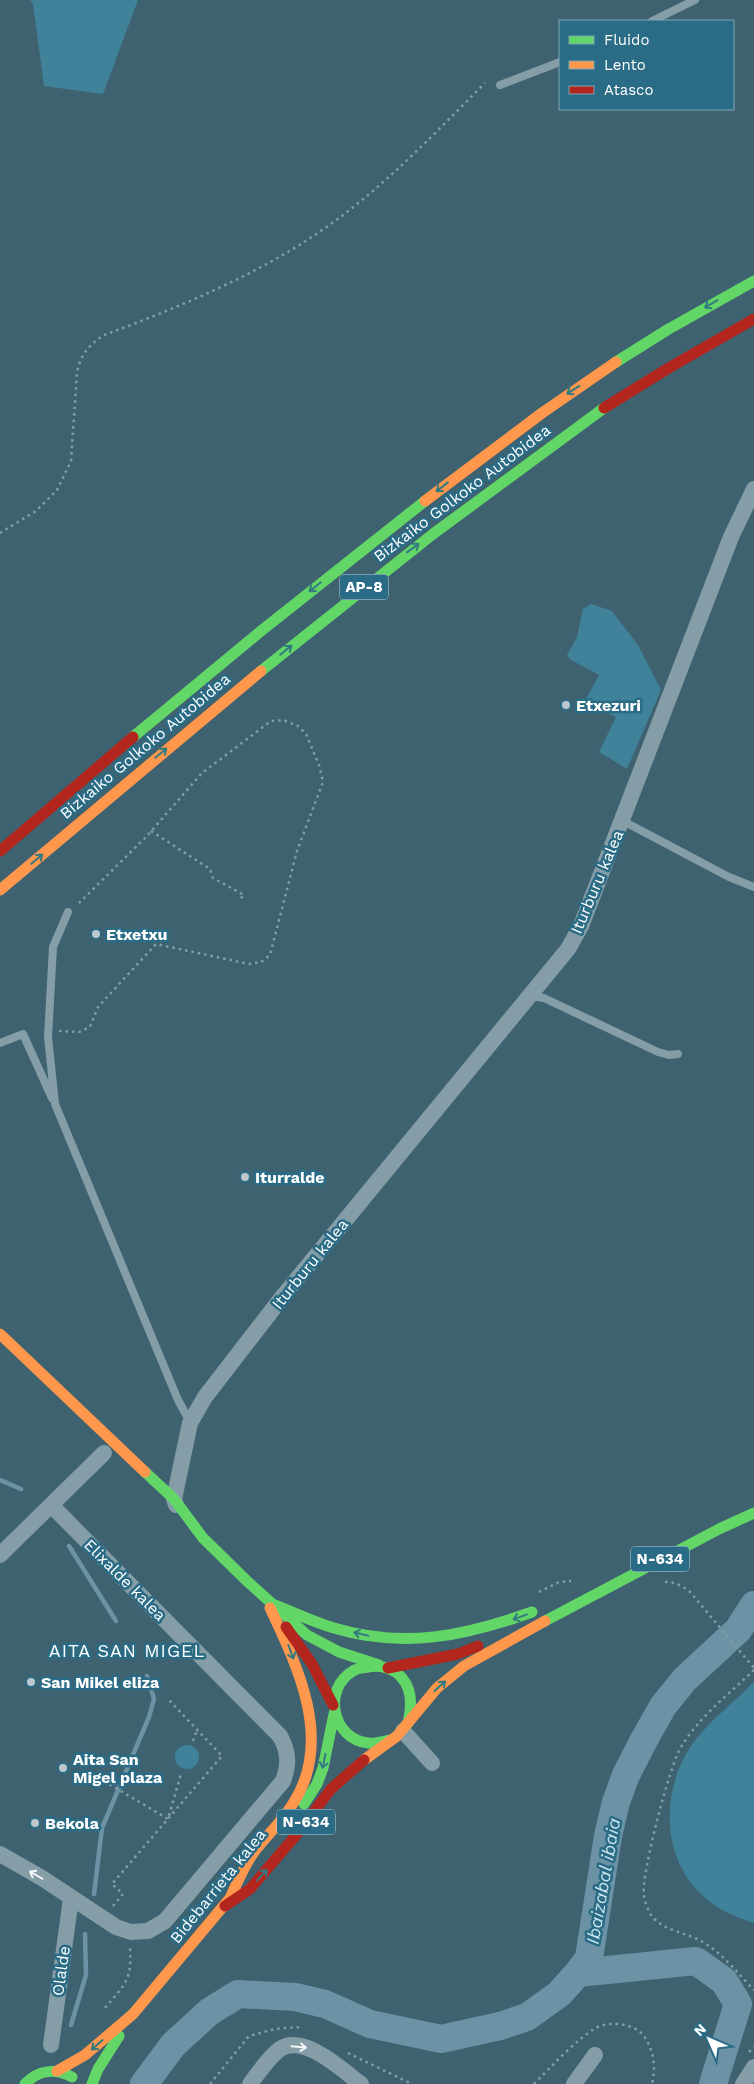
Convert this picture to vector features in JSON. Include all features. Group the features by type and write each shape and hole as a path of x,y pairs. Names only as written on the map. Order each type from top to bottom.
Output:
{"main road":[{"name":"Bizkaiko Golkoko Autobidea","path":"0,851 196,684 372,541 495,446 606,369 714,301 754,281"},
{"name":"Bizkaiko Golkoko Autobidea","path":"0,890 216,706 401,557 584,422 649,380 754,319"},
{"path":"0,1334 23,1358 75,1422"},
{"path":"23,1358 60,1390 156,1483 169,1503 272,1606 307,1634 339,1652 383,1667 399,1675 407,1685 412,1697 412,1710 401,1731 379,1744 367,1744 356,1741 346,1734 338,1725 319,1675 302,1645 272,1606"},
{"path":"60,1390 69,1406 98,1437 105,1453 117,1456 142,1477 156,1483"},
{"name":"N-634","path":"225,1906 250,1889 297,1834 331,1789 356,1766 401,1731 437,1688 464,1666 568,1607 719,1528 754,1514"},
{"path":"185,1526 194,1534 203,1538"},
{"path":"272,1606 339,1629 379,1639 409,1640 450,1637 487,1629 535,1611 568,1607"},
{"path":"225,1906 252,1854 290,1810 300,1794 308,1772 311,1748 310,1722 304,1687 272,1606"},
{"name":"N-634","path":"333,1709 335,1691 352,1670 366,1666 383,1667 458,1654 568,1607"},
{"name":"Bidebarrieta kalea","path":"133,2014 225,1906 252,1868 293,1820 317,1784 323,1768 333,1709"},
{"name":"N-634","path":"25,2084 36,2074 46,2071 57,2071 85,2055 133,2014"},
{"name":"N-634","path":"92,2084 98,2069 133,2014"},
{"path":"57,2071 67,2074 79,2084"}],"street":[{"name":"Iturburu kalea","path":"169,1503 190,1423 205,1397 283,1296 568,949 581,926 731,537 754,489"},
{"path":"0,1556 105,1453"},
{"path":"169,1503 185,1526"},
{"name":"Elixalde kalea","path":"50,1505 280,1736 286,1748 288,1768 282,1781 165,1921 148,1930 131,1932 116,1927 71,1898"},
{"path":"401,1731 432,1763"},
{"path":"0,1854 42,1878 71,1898"},
{"name":"Olalde","path":"50,2045 71,1898"},
{"path":"250,2084 268,2060 282,2048 295,2045 312,2048 361,2084"},
{"path":"574,2084 595,2055"},
{"path":"743,2084 754,2066"}],"lane":[{"path":"654,20 695,0"},
{"path":"500,85 559,62"},
{"name":"Iturburu kalea","path":"623,821 729,877 754,887"},
{"path":"55,1104 48,1031 53,947 68,912"},
{"path":"530,996 544,998 658,1052 669,1055 678,1054"},
{"path":"0,1043 23,1034 55,1104 178,1400 190,1423"}],"path":[{"path":"0,532 36,511 57,490 72,461 78,372 81,358 90,344 104,335 202,297 285,253 329,226 403,165 485,83"},
{"path":"48,1031 79,1032 90,1027 98,1007 156,944 249,964 261,962 270,955 297,851 323,782 314,749 306,734 298,726 283,720 271,721 202,773 151,832 113,871 68,912"},
{"path":"151,832 210,869 214,878 244,895 239,900"},
{"path":"533,1594 559,1582 575,1580"},
{"path":"659,1582 672,1582 683,1586 702,1605 754,1669 693,1729 679,1748 668,1781 645,1873 643,1893 650,1914 660,1924 702,1941 724,1959 754,1990"},
{"path":"110,1909 123,1894 112,1884 222,1756 168,1699"},
{"path":"193,1740 197,1730"},
{"path":"168,1819 181,1774"},
{"path":"104,1781 168,1819"}],"shaded area":[{"path":"30,0 138,0 103,94 44,86 33,4"},
{"path":"591,604 612,611 638,645 661,690 627,769 599,752 616,717 585,701 599,675 571,660 567,655 577,637 583,609"},
{"path":"754,1682 754,1923 733,1915 713,1904 687,1878 678,1859 672,1839 670,1817 671,1796 685,1756 703,1731"},
{"path":"182,1745 192,1745 199,1752 199,1762 192,1769 182,1769 175,1762 175,1752"}],"waterway":[{"path":"0,1480 21,1489"},
{"path":"69,1546 116,1621"},
{"name":"Ibaizabal ibaia","path":"144,2084 173,2045 209,2012 238,1994 295,1997 325,2004 370,2024 441,2039 500,2026 527,2017 559,1994 589,1958 608,1836 616,1802 626,1775 663,1706 685,1679 738,1630 754,1605"},
{"path":"94,1894 102,1828 149,1717 154,1699 147,1676"},
{"path":"71,2025 86,1975 85,1934"},
{"path":"578,1973 696,1961 724,1981 738,2004 713,2084"}],"traffic: fast":[{"path":"616,362 667,330 754,281"},
{"path":"261,671 433,534 604,408"},
{"path":"133,737 261,631 425,501"},
{"path":"145,1472 174,1499 203,1538 307,1635 339,1652 379,1665"},
{"path":"545,1621 719,1529 754,1513"},
{"path":"273,1604 334,1628 385,1638 434,1637 458,1633 483,1628 532,1612"},
{"path":"391,1740 368,1743 346,1733 339,1723 335,1712 337,1689 343,1679 355,1670 372,1666 387,1668 397,1673 409,1690 410,1709 408,1723"},
{"path":"304,1804 317,1784 323,1768 334,1714"},
{"path":"92,2084 98,2069 119,2036"},
{"path":"25,2084 35,2076 47,2072 59,2072 72,2077"}],"traffic: slow":[{"path":"425,501 542,413 616,362"},
{"path":"0,890 261,671"},
{"path":"0,1334 145,1472"},
{"path":"231,1896 250,1857 294,1802 305,1778 311,1754 311,1729 300,1679 270,1608"},
{"path":"364,1760 397,1736 437,1688 464,1666 545,1621"},
{"path":"57,2071 85,2055 133,2014 236,1891"}],"traffic: jam":[{"path":"604,408 754,319"},
{"path":"0,851 133,737"},
{"path":"286,1627 312,1664 333,1705"},
{"path":"388,1668 458,1654 478,1646"},
{"path":"225,1906 250,1889 297,1834 331,1789 364,1760"}],"place":[{"name":"Etxezuri","path":"566,705"},
{"name":"Etxetxu","path":"96,934"},
{"name":"Iturralde","path":"245,1177"},
{"name":"San Mikel eliza","path":"31,1682"},
{"name":"Aita San Migel plaza","path":"63,1768"},
{"name":"Bekola","path":"35,1823"}],"district":[{"name":"AITA SAN MIGEL","path":"127,1650"}]}
